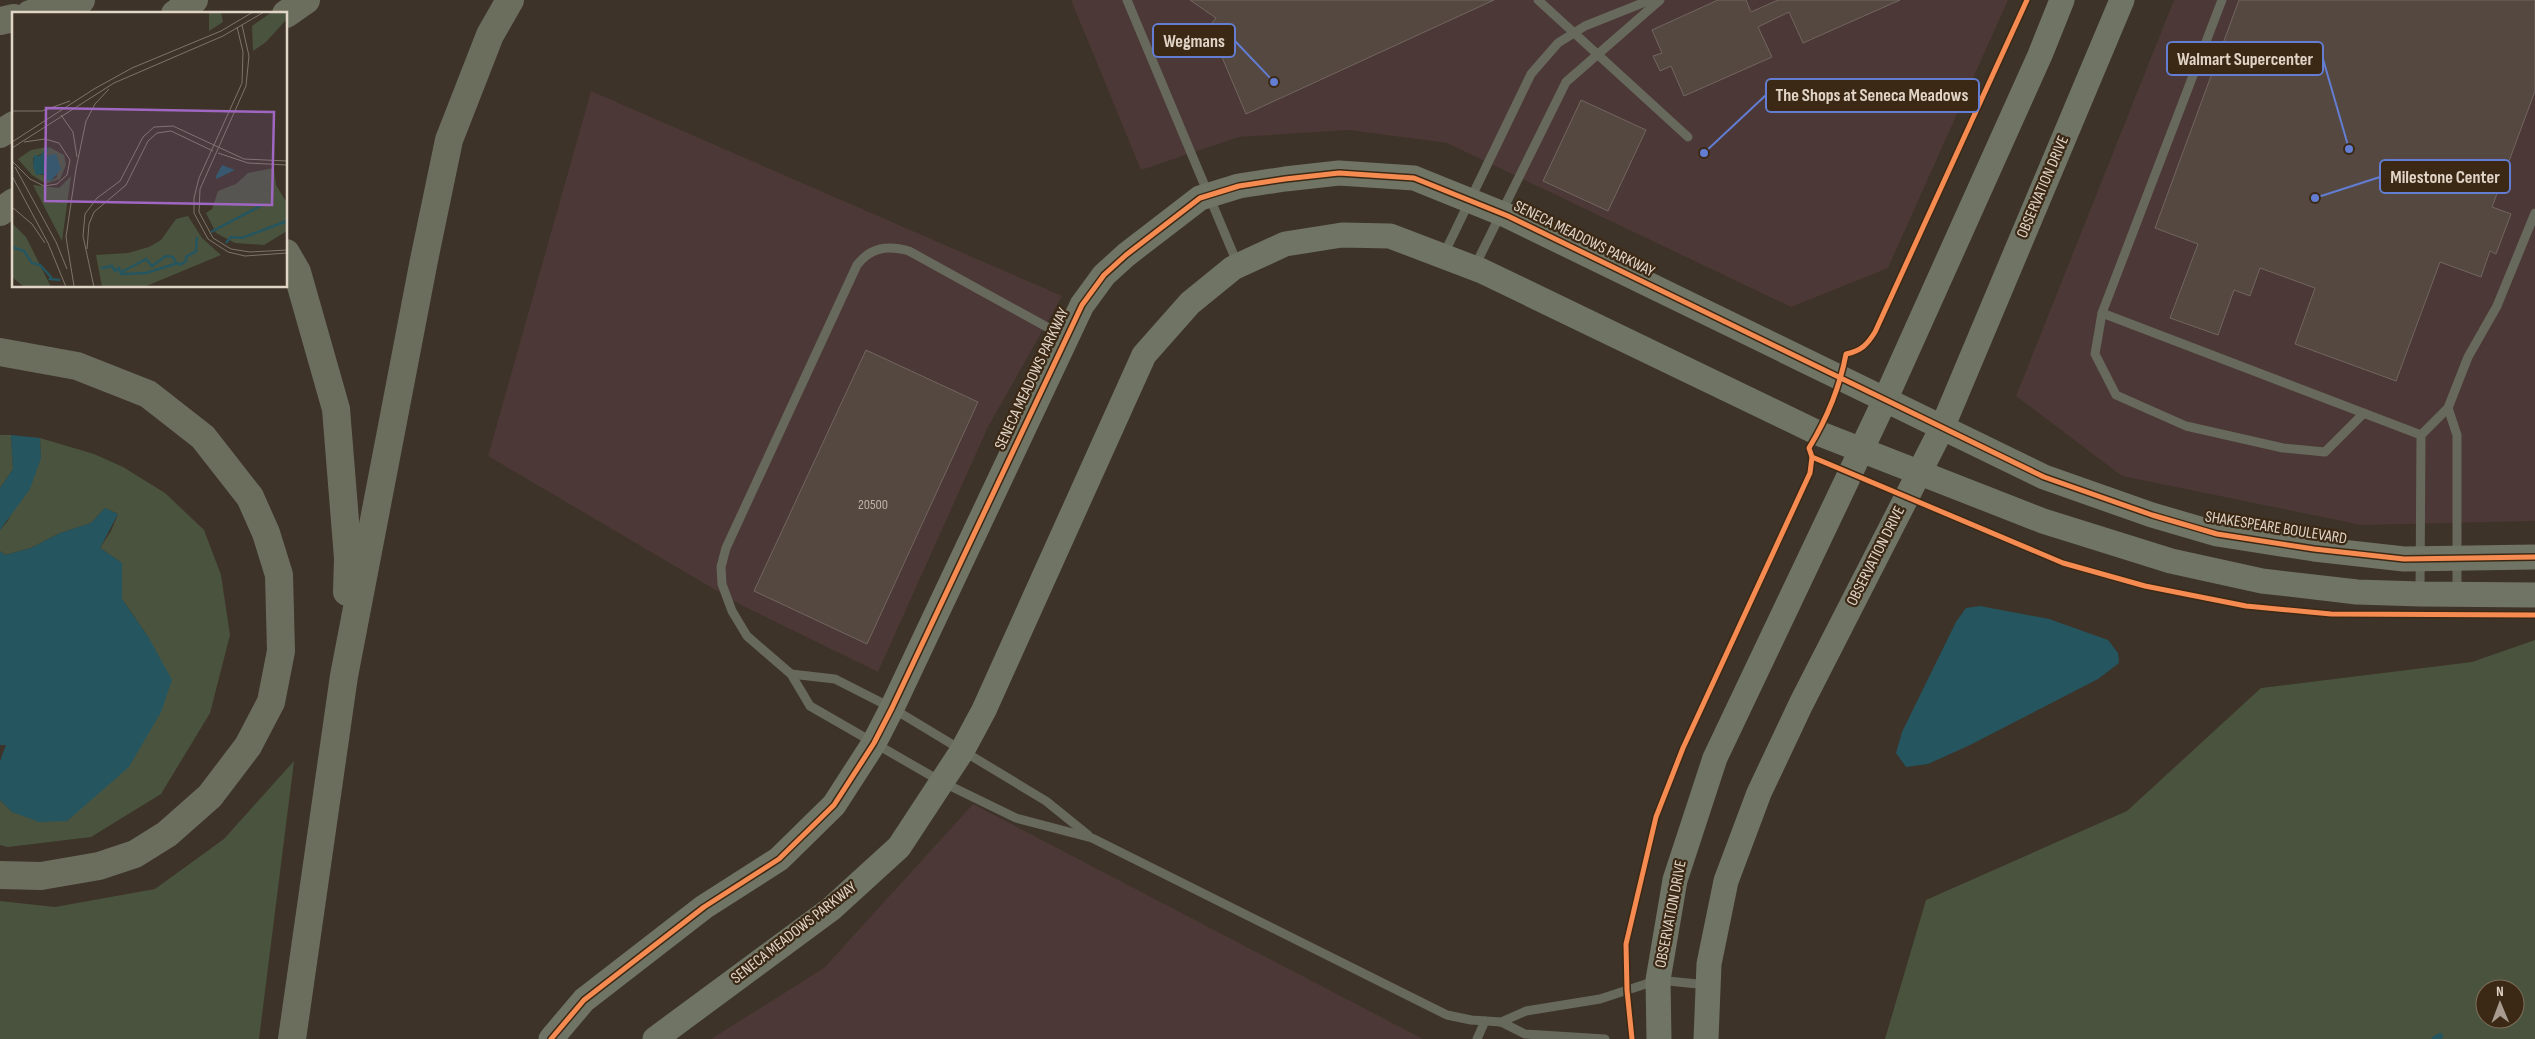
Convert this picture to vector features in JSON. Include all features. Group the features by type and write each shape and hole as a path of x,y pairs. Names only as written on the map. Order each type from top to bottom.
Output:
{"highway":[{"path":"37,12 81,0"},
{"path":"178,12 194,0"},
{"path":"288,13 306,0"},
{"path":"292,1039 344,676 449,140 490,35 510,0"},
{"path":"0,134 12,126"},
{"path":"0,212 12,203"},
{"path":"288,256 297,272 336,409 348,558 344,676"},
{"path":"0,352 77,366 148,394 203,437 250,497 266,533 279,575 281,650 271,702 248,746 210,796 167,834 136,854 99,866 41,876 0,875"}],"street":[{"name":"OBSERVATION DRIVE","path":"1659,1039 1658,980 1675,880 1715,758 1885,400 2040,55 2062,0"},
{"name":"OBSERVATION DRIVE","path":"1706,1039 1709,964 1726,881 1759,794 1800,704 1942,428 2122,0"},
{"name":"SENECA MEADOWS PARKWAY","path":"550,1039 584,1000 704,907 778,859 834,804 874,743 892,708 1065,337 1082,305 1104,275 1126,255 1200,198 1239,186 1285,178 1339,174 1414,178 1500,213 1942,428"},
{"name":"SENECA MEADOWS PARKWAY","path":"655,1039 831,909 899,847 962,751 984,710 1144,355 1190,303 1238,265 1285,244 1342,235 1390,236 1474,268 1818,432 1918,474"},
{"name":"SHAKESPEARE BOULEVARD","path":"1942,428 2044,476 2152,516 2217,534 2314,549 2420,559 2535,557"},
{"path":"1918,474 2043,522 2170,561 2262,581 2357,592 2535,595"}],"lane":[{"path":"1127,0 1238,265"},
{"path":"1538,0 1688,137"},
{"path":"1442,256 1531,74 1558,44 1575,33 1616,12 1650,0"},
{"path":"1474,268 1566,82 1660,0"},
{"path":"2222,0 2102,313 2095,354 2116,395 2186,426 2283,448 2325,452 2364,413"},
{"path":"2420,594 2421,435 2448,408 2468,356 2497,306 2535,214"},
{"path":"1065,337 908,251 893,247 878,249 864,256 857,265 735,524 721,567 727,598 747,636 791,674 810,706 942,782 1016,818 1092,838 1447,1015 1501,1022 1525,1034 1605,1039"},
{"path":"2102,313 2421,435"},
{"path":"2448,408 2457,435 2457,594"},
{"path":"791,674 835,679 892,708 1046,801 1092,838"},
{"path":"1501,1022 1526,1011 1600,999 1658,980 1708,984"},
{"path":"1476,1039 1485,1021"}],"shaded area":[{"path":"1071,0 2008,0 1888,268 1791,307 1447,143 1349,130 1239,137 1141,170"},
{"path":"2174,0 2535,0 2535,521 2361,525 2122,476 2016,396"},
{"path":"591,91 1062,296 988,427 878,672 741,605 488,456"},
{"path":"973,804 1423,1039 711,1039 824,968"}],"green space":[{"path":"0,435 11,435 13,469 0,488"},
{"path":"40,438 94,454 123,467 165,493 204,530 221,575 230,635 210,713 161,794 91,837 8,847 0,845 0,800 12,812 67,821 95,795 149,638 122,599 122,563 100,548 111,531 118,514 105,508 91,523 60,533 31,548 5,555 0,551 0,530 7,522 41,458"},
{"path":"2535,640 2535,1039 1885,1039 1926,900 2127,811 2261,688 2472,662"},
{"path":"294,761 259,1039 0,1039 0,901 55,907 155,889 224,839"}],"water":[{"path":"11,435 40,438 41,458 30,489 0,530 0,488 13,469"},
{"path":"105,508 118,514 100,548 122,563 122,599 149,638 172,680 161,712 129,767 67,821 39,822 12,812 0,800 0,761 6,745 0,745 0,551 5,555 31,548 60,533 91,523"},
{"path":"1980,606 2049,619 2108,640 2118,653 2119,663 2098,679 1970,745 1928,764 1906,767 1896,753 1902,732 1956,622 1966,608"}],"building":[{"path":"1190,0 1494,0 1246,114 1219,50 1226,40 1208,28 1216,18"},
{"path":"1718,0 1746,0 1751,12 1778,0 1900,0 1803,43 1789,12 1758,27 1772,57 1684,96 1671,66 1660,71 1653,56 1662,53 1652,30"},
{"path":"2239,0 2535,0 2535,91 2492,207 2511,214 2496,254 2490,251 2481,277 2440,262 2396,381 2295,344 2315,288 2260,268 2250,296 2234,290 2218,335 2170,318 2198,244 2155,228"},
{"path":"1581,100 1646,130 1608,211 1543,181"},
{"path":"866,350 978,402 867,644 754,591"}],"waterway":[{"path":"2435,1039 2440,1036"}],"cycle path":[{"path":"2027,0 1875,332 1863,347 1846,354 1832,403 1809,448 1812,457 2063,563 2145,586 2246,606 2331,614 2535,615"},
{"path":"551,1039 584,1000 704,907 779,859 834,805 874,743 892,708 1082,305 1104,275 1126,255 1200,198 1239,186 1339,173 1414,178 1508,216 2044,477 2152,515 2217,534 2314,549 2404,559 2535,557"},
{"path":"1632,1039 1627,990 1626,944 1656,817 1683,748 1810,473 1812,457"}],"place":[{"name":"Wegmans","path":"1274,82"},
{"name":"Walmart Supercenter","path":"2349,149"},
{"name":"The Shops at Seneca Meadows","path":"1704,153"},
{"name":"Milestone Center","path":"2315,198"}]}
